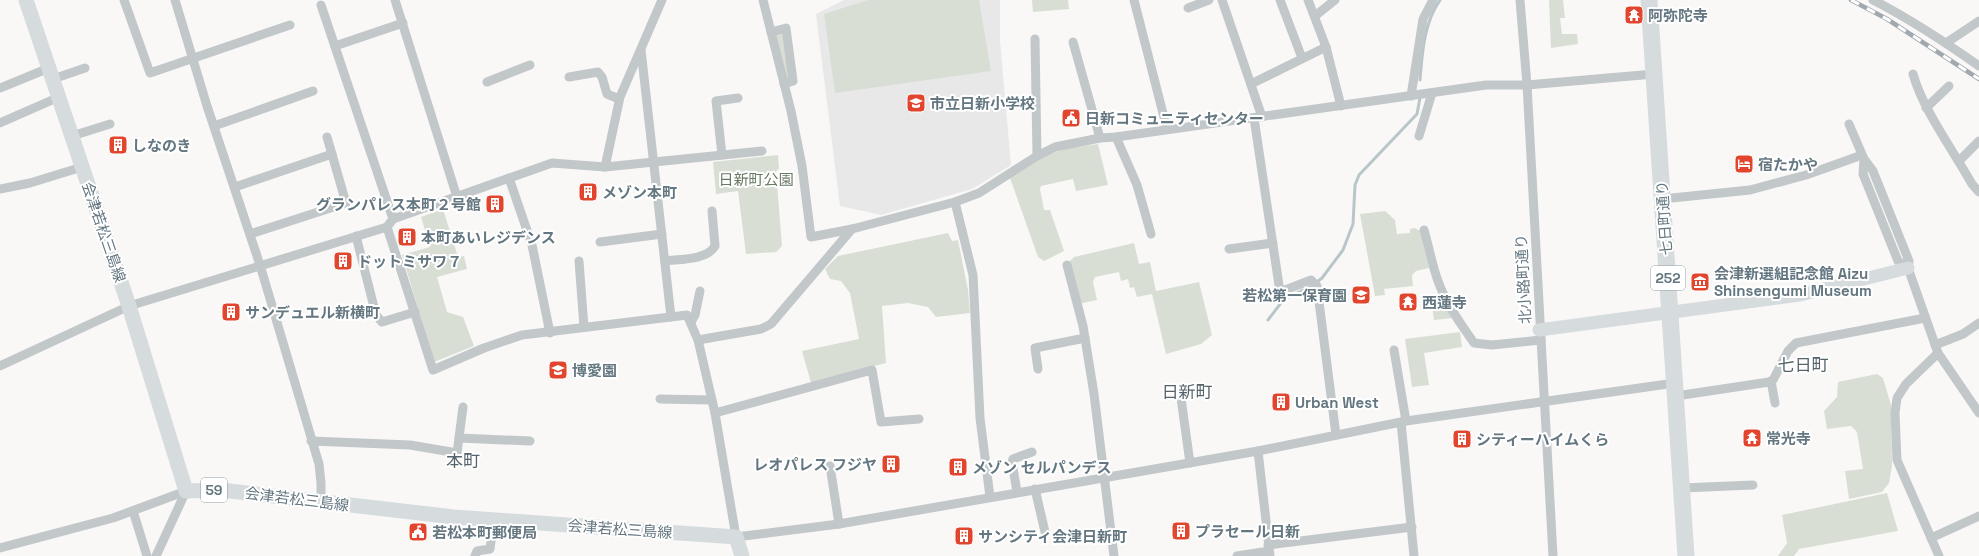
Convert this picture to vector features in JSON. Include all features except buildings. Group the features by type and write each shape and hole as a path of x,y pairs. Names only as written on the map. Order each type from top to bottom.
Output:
{"highway":[{"name":"七日町通り","path":"1649,0 1686,556"}],"main road":[{"name":"会津若松三島線","path":"26,0 129,306 186,491 221,490 321,503 494,520 736,537"},
{"path":"736,537 742,556"}],"street":[{"path":"124,0 150,73 290,25"},
{"path":"175,0 214,126 260,265 321,472 321,503"},
{"path":"395,0 457,197"},
{"path":"605,167 619,99 662,0"},
{"path":"763,0 784,84 802,166 811,237 852,229 955,202 990,187 1037,156 1055,147 1100,138 1258,118 1486,85 1527,86 1654,74"},
{"path":"1134,0 1167,129"},
{"path":"1188,8 1209,0"},
{"path":"1222,0 1250,84 1258,118 1280,292 1314,283 1336,435"},
{"path":"1280,0 1302,58"},
{"path":"1308,0 1326,47 1341,106"},
{"path":"1315,16 1335,0"},
{"path":"1411,96 1423,18 1432,0"},
{"name":"北小路町通り","path":"1520,0 1527,86 1543,402 1553,556"},
{"path":"1873,0 1899,13 1979,66"},
{"path":"321,5 393,219"},
{"path":"1946,43 1979,21"},
{"path":"335,46 403,23"},
{"path":"771,32 786,28 793,81 784,84"},
{"path":"1035,39 1037,156"},
{"path":"1073,42 1100,138"},
{"path":"1250,84 1326,47"},
{"path":"641,50 671,317"},
{"path":"487,82 530,65"},
{"path":"0,88 51,73 85,68"},
{"path":"569,77 598,72 602,77 607,94 619,99"},
{"path":"1913,74 1916,87 1926,108 1979,192"},
{"path":"1926,108 1949,86"},
{"path":"214,126 313,92"},
{"path":"1419,136 1432,93"},
{"path":"0,123 59,97"},
{"path":"722,156 716,101 738,98"},
{"path":"72,136 110,124"},
{"path":"1849,124 1863,157 1863,174 1898,261 1908,268 1937,349 1979,413"},
{"path":"250,234 346,203 327,137"},
{"path":"1116,137 1137,185 1151,234"},
{"path":"1959,161 1979,141"},
{"path":"0,366 129,306 387,227 393,219 552,163 605,167 762,151"},
{"path":"235,187 332,154"},
{"path":"1662,199 1750,190 1806,175 1863,157"},
{"path":"0,190 30,183 82,167"},
{"path":"509,178 532,245 550,333"},
{"path":"955,202 972,275 980,418 990,497"},
{"path":"665,261 706,255 712,251 715,246 712,211"},
{"path":"387,227 433,370 484,348 522,335 550,333 584,327 687,315 698,340 715,413 736,537 839,524 1104,476 1258,451 1403,422 1543,402 1771,381"},
{"path":"698,340 761,328 771,324 852,229"},
{"path":"1424,230 1438,282 1444,296 1474,343 1492,345 1540,335 1670,313 1800,296 1908,268"},
{"path":"600,242 662,234"},
{"path":"356,236 376,316 382,322 415,312"},
{"path":"1229,250 1273,243"},
{"path":"579,261 584,327"},
{"path":"1067,265 1085,338 1094,394 1114,556"},
{"path":"691,322 695,315 700,292"},
{"path":"1774,402 1771,381 1788,351 1796,343 1925,318"},
{"path":"1939,556 1897,460 1895,413 1897,398 1906,384 1937,349 1979,323"},
{"path":"1038,369 1035,348 1085,338"},
{"path":"1394,350 1403,422 1414,556"},
{"path":"715,413 872,370 881,422 919,419"},
{"path":"1180,391 1190,462"},
{"path":"660,399 712,400"},
{"path":"311,441 410,445 457,453 463,407"},
{"path":"459,438 530,441"},
{"path":"1258,451 1269,550"},
{"path":"1017,492 1012,462 1013,459 1032,452"},
{"path":"830,466 839,524"},
{"path":"1682,488 1753,485"},
{"path":"1035,489 1045,532"},
{"path":"0,548 113,518 186,491"},
{"path":"156,556 186,491"},
{"path":"133,511 147,556"},
{"path":"1931,538 1979,516"},
{"path":"475,556 477,551 490,549 494,520"},
{"path":"1237,556 1412,527"}],"shaded area":[{"name":"市立日新小学校","path":"844,0 1000,0 1000,41 1011,165 972,189 881,215 840,206 816,14"}],"green space":[{"path":"868,0 979,0 991,71 835,93 824,14"},
{"path":"1032,0 1068,0 1069,9 1033,12"},
{"path":"1549,0 1563,0 1565,18 1560,18 1562,34 1577,34 1578,44 1551,48"},
{"path":"785,30 791,79 786,81 773,33"},
{"path":"1098,144 1108,185 1076,191 1073,179 1041,186 1040,189 1044,210 1050,210 1064,251 1044,261 1038,257 1010,178 1046,155 1065,149"},
{"name":"日新町公園","path":"778,155 779,169 776,171 782,246 776,252 746,254 738,191 716,194 713,162"},
{"path":"443,209 458,257 464,256 467,269 437,277 447,312 463,317 474,346 434,362 402,255 430,247 421,217"},
{"path":"1385,211 1395,220 1397,234 1410,233 1410,229 1415,228 1420,231 1429,268 1416,271 1412,275 1413,286 1384,289 1385,295 1375,296 1360,214"},
{"path":"948,233 952,241 958,240 968,290 970,313 936,317 928,307 908,303 882,306 886,363 811,383 802,351 859,339 850,293 841,281 830,279 825,269 838,256"},
{"path":"1134,243 1139,264 1150,262 1156,291 1199,282 1212,335 1201,344 1166,354 1152,294 1137,297 1134,287 1130,288 1128,279 1121,281 1119,272 1095,277 1093,282 1097,300 1079,304 1069,262 1074,257"},
{"path":"1439,297 1453,318 1434,320 1431,299"},
{"path":"1460,332 1462,347 1424,353 1429,385 1412,387 1405,339"},
{"path":"1877,374 1883,378 1891,405 1892,466 1889,483 1882,492 1849,499 1845,471 1863,469 1857,432 1851,426 1827,429 1824,411 1837,397 1838,382"},
{"path":"1887,493 1898,531 1799,549 1794,556 1778,556 1787,543 1782,515"}],"waterway":[{"path":"1420,80 1427,28 1430,18 1440,0"},
{"path":"1268,320 1284,299 1312,286 1322,278 1343,250 1353,224 1355,185 1359,175 1417,114 1420,98"}],"railway":[{"path":"1851,0 1887,19 1979,79"}],"place":[{"name":"阿弥陀寺","path":"1634,15"},
{"name":"市立日新小学校","path":"916,103"},
{"name":"日新コミュニティセンター","path":"1071,118"},
{"name":"しなのき","path":"118,145"},
{"name":"宿たかや","path":"1744,164"},
{"name":"メゾン本町","path":"588,192"},
{"name":"グランパレス本町２号館","path":"495,204"},
{"name":"本町あいレジデンス","path":"407,237"},
{"name":"ドットミサワ７","path":"343,261"},
{"name":"会津新選組記念館 Aizu Shinsengumi Museum","path":"1700,282"},
{"name":"若松第一保育園","path":"1361,295"},
{"name":"西蓮寺","path":"1408,302"},
{"name":"サンデュエル新横町","path":"231,312"},
{"name":"博愛園","path":"558,370"},
{"name":"Urban West","path":"1281,402"},
{"name":"常光寺","path":"1752,438"},
{"name":"シティーハイムくら","path":"1462,439"},
{"name":"レオパレス フジヤ","path":"891,464"},
{"name":"メゾン セルパンデス","path":"958,467"},
{"name":"プラセール日新","path":"1181,531"},
{"name":"若松本町郵便局","path":"418,532"},
{"name":"サンシティ会津日新町","path":"964,536"}],"district":[{"name":"七日町","path":"1803,365"},
{"name":"日新町","path":"1187,392"},
{"name":"本町","path":"463,461"}]}
